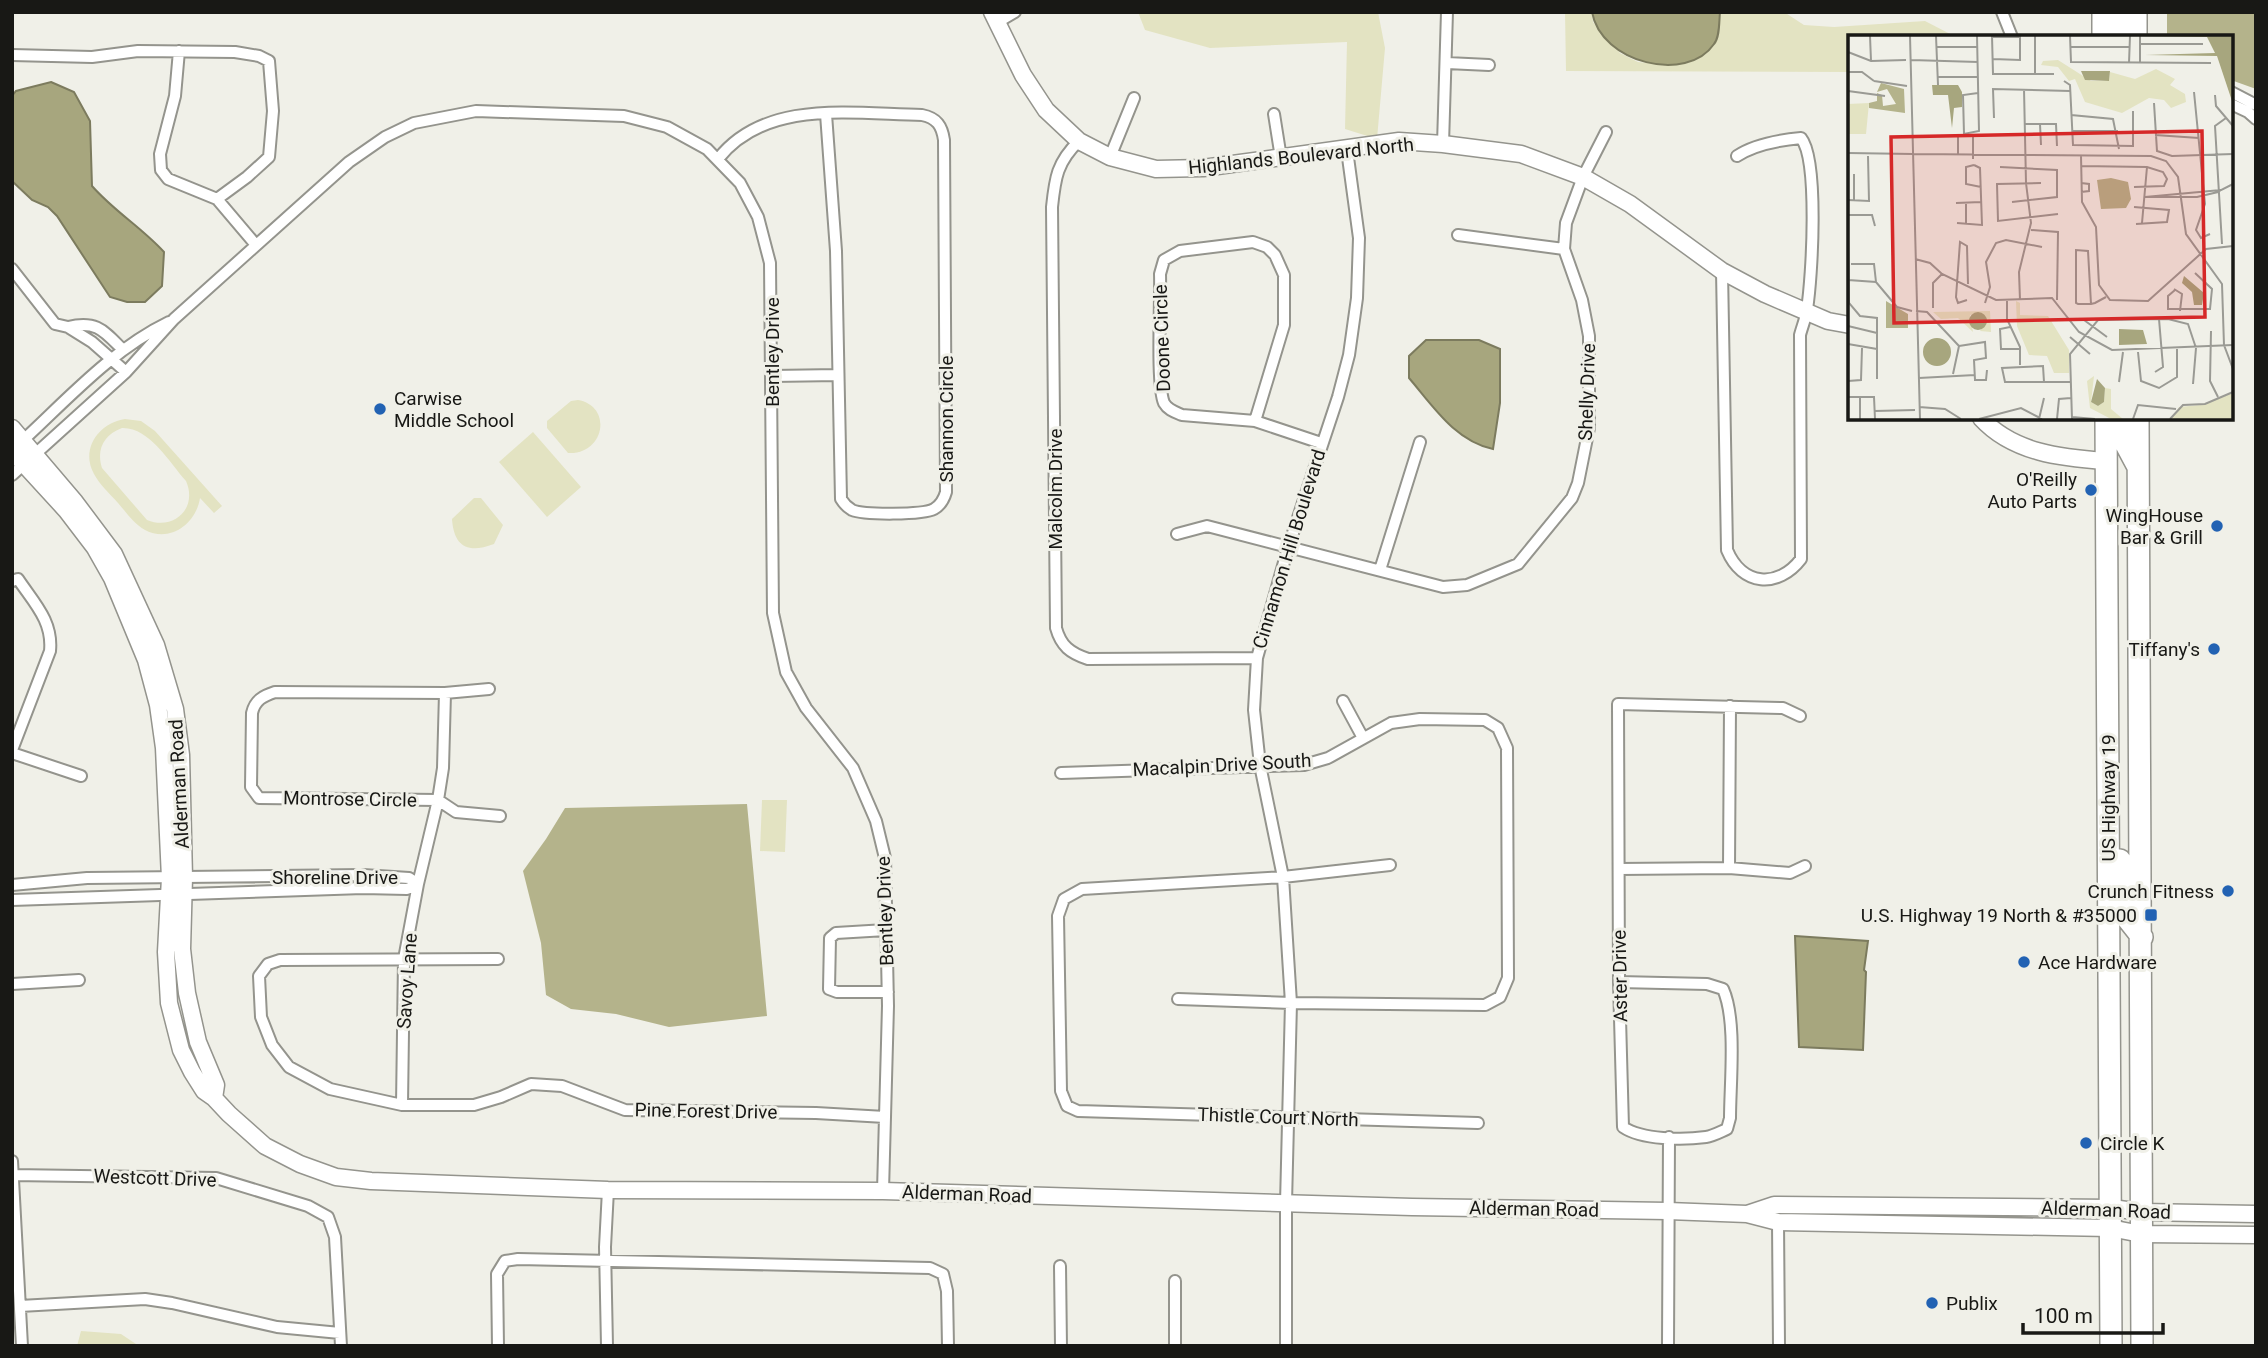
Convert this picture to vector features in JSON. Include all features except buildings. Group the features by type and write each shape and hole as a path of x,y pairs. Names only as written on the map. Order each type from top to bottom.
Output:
{"highway":[{"path":"2103,12 2103,35"},
{"path":"2118,12 2133,30"},
{"name":"US Highway 19","path":"2106,420 2111,1346"},
{"path":"2121,420 2122,437 2139,469"},
{"name":"US Highway 19","path":"2138,420 2142,1346"},
{"path":"2108,667 2120,707 2120,861 2124,910 2141,937"}],"street":[{"path":"995,17 1016,12"},
{"path":"1443,144 1447,12"},
{"path":"2002,12 2011,35"},
{"name":"Highlands Boulevard North","path":"995,17 1035,96 1079,141 1110,157 1134,165 1177,170 1347,150 1399,141 1521,154 1583,177 1630,204 1723,271 1765,294 1828,321 1848,325"},
{"path":"12,55 92,57 138,51 235,52 259,56 269,61 273,111 269,157 217,199"},
{"path":"179,51 175,96 160,154 161,170 168,178 217,199 256,246"},
{"path":"1447,63 1489,65"},
{"path":"2233,93 2256,105"},
{"path":"1110,157 1134,98"},
{"path":"2233,105 2256,118"},
{"name":"Bentley Drive","path":"18,470 126,372 174,319 349,162 385,137 414,123 476,111 624,116 655,122 678,131 707,149 746,192 766,239 771,276 774,617 786,673 806,708 853,768 876,821 885,858 888,992 883,1191"},
{"name":"Shannon Circle","path":"718,159 740,137 768,123 799,115 826,114 927,116 939,123 943,133 946,492 943,501 935,509 923,512 853,510 843,502 839,490 836,251 826,114"},
{"path":"1274,114 1281,158"},
{"name":"Shelly Drive","path":"1177,534 1207,526 1443,587 1467,585 1518,564 1572,498 1578,483 1589,428 1589,336 1582,300 1564,249 1566,223 1583,177 1606,132"},
{"path":"1723,271 1727,550 1732,563 1743,572 1754,578 1779,579 1793,570 1801,559 1800,335 1807,312 1811,270 1811,191 1807,145 1801,138 1786,139 1747,149 1737,156"},
{"name":"Malcolm Drive","path":"1079,141 1066,154 1055,179 1052,208 1056,628 1060,643 1074,654 1088,659 1257,658"},
{"name":"Cinnamon Hill Boulevard","path":"1286,1346 1291,1003 1283,877 1260,765 1254,710 1257,658 1288,548 1338,397 1349,355 1357,298 1359,238 1347,150"},
{"path":"1458,235 1564,249"},
{"name":"Doone Circle","path":"1255,421 1284,325 1284,275 1275,255 1267,247 1253,242 1180,251 1164,260 1160,274 1161,385 1165,405 1182,415 1255,421 1321,443"},
{"path":"12,269 55,324 68,327 83,337 126,372"},
{"name":"Bentley Drive","path":"15,442 123,350 143,335 174,319"},
{"path":"68,327 89,324 103,330 123,350"},
{"path":"83,337 89,324"},
{"path":"772,376 838,375"},
{"path":"1983,420 1998,433 2037,452 2106,461"},
{"name":"Alderman Road","path":"15,442 36,453 114,554 156,645 175,709 178,731 177,877 166,978 169,1003 181,1050 204,1091 265,1146 300,1164 337,1177 371,1181 608,1190 883,1191 1668,1211 1747,1214 1778,1222 2111,1218 2141,1212 2256,1214"},
{"name":"Alderman Road","path":"15,442 18,470 66,510 95,548 117,587 146,660 158,705 177,877"},
{"path":"1380,570 1420,442"},
{"path":"12,581 18,579 45,619 52,636 50,651 12,751 81,776"},
{"path":"445,692 489,689"},
{"name":"Montrose Circle","path":"438,800 259,798 251,787 251,719 254,705 263,696 275,692 445,692"},
{"name":"Savoy Lane","path":"402,1105 404,959 443,768 445,692"},
{"path":"1343,701 1363,737"},
{"name":"Aster Drive","path":"1669,1137 1640,1135 1623,1127 1619,982 1618,704 1730,706"},
{"path":"1729,869 1730,706 1783,708 1800,716"},
{"name":"Macalpin Drive South","path":"1060,774 1304,765 1328,758 1391,723 1420,719 1485,720 1498,728 1507,748 1508,978 1500,997 1485,1004 1291,1003"},
{"path":"438,800 456,812 500,816"},
{"path":"1283,877 1390,865"},
{"path":"1619,869 1729,869 1790,873 1805,866"},
{"name":"Shoreline Drive","path":"12,885 87,878 363,874 408,878 418,884"},
{"name":"Thistle Court North","path":"1283,877 1082,889 1064,899 1058,916 1060,1081 1067,1106 1078,1111 1478,1123"},
{"name":"Shoreline Drive","path":"12,900 363,888 407,889 418,884"},
{"path":"886,930 836,933 830,937 829,989 837,992 888,992"},
{"name":"Pine Forest Drive","path":"498,959 291,959 268,964 259,976 261,1017 272,1045 289,1067 330,1089 402,1105 474,1105 531,1084 562,1086 625,1110 816,1112 886,1117"},
{"path":"12,984 79,981"},
{"path":"1619,982 1707,984 1723,989 1728,1002 1730,1118 1727,1129 1708,1137 1669,1137 1668,1346"},
{"path":"1178,999 1291,1003"},
{"path":"12,1161 22,1346"},
{"name":"Westcott Drive","path":"12,1175 216,1178 309,1206 328,1217 335,1237 341,1346"},
{"path":"607,1346 608,1190"},
{"name":"Alderman Road","path":"1747,1214 1774,1205 2111,1218 2141,1234 2256,1235"},
{"path":"1778,1222 1779,1346"},
{"path":"498,1346 497,1274 505,1261 518,1259 930,1268 943,1274 947,1291 948,1346"},
{"path":"1060,1266 1061,1346"},
{"path":"1175,1281 1175,1346"},
{"path":"20,1306 145,1299 277,1327 340,1333"}],"green space":[{"path":"1138,12 1378,12 1385,48 1377,139 1345,129 1347,42 1210,48 1145,30"},
{"path":"1565,12 1592,12 1593,22 1620,53 1638,62 1669,65 1692,61 1715,44 1720,12 1784,12 1804,25 1834,27 1925,21 1952,35 1848,35 1848,72 1566,71"},
{"path":"578,400 589,404 596,411 600,430 597,439 590,446 580,452 568,453 547,428 547,421 571,401"},
{"path":"116,421 141,421 155,431 222,506 214,513 200,498 198,507 187,523 180,529 164,534 145,530 137,525 99,482 90,465 89,455 94,439","holes":["122,428 132,429 158,447 186,481 189,500 181,515 174,520 157,523 147,520 102,468 100,455 106,439"]},
{"path":"533,432 581,487 547,517 499,462"},
{"path":"474,498 481,498 503,525 494,544 485,547 464,546 453,529 452,519"},
{"path":"762,800 787,800 785,852 760,851"},
{"path":"81,1331 121,1334 139,1346 77,1346"}],"shaded area":[{"path":"1592,12 1720,12 1714,44 1701,56 1685,63 1666,65 1627,55 1611,44 1599,30"},
{"path":"2167,12 2256,12 2256,89 2233,81 2233,35 2167,35"},
{"path":"51,82 74,92 90,121 92,186 164,252 162,286 145,302 127,302 110,297 57,216 48,207 32,200 12,181 12,96 16,91"},
{"path":"1426,340 1479,340 1500,349 1500,403 1493,449 1479,445 1456,430 1409,378 1409,356"},
{"path":"747,804 767,1016 669,1027 616,1014 571,1009 546,995 541,943 523,871 565,808"},
{"path":"1795,936 1868,941 1864,970 1863,1050 1799,1047"}],"place":[{"name":"Carwise Middle School","path":"380,409"},
{"name":"O'Reilly Auto Parts","path":"2091,490"},
{"name":"WingHouse Bar & Grill","path":"2217,526"},
{"name":"Tiffany's","path":"2214,649"},
{"name":"Crunch Fitness","path":"2228,891"},
{"name":"U.S. Highway 19 North & #35000","path":"2151,915"},
{"name":"Ace Hardware","path":"2024,962"},
{"name":"Circle K","path":"2086,1143"},
{"name":"Publix","path":"1932,1303"}]}
